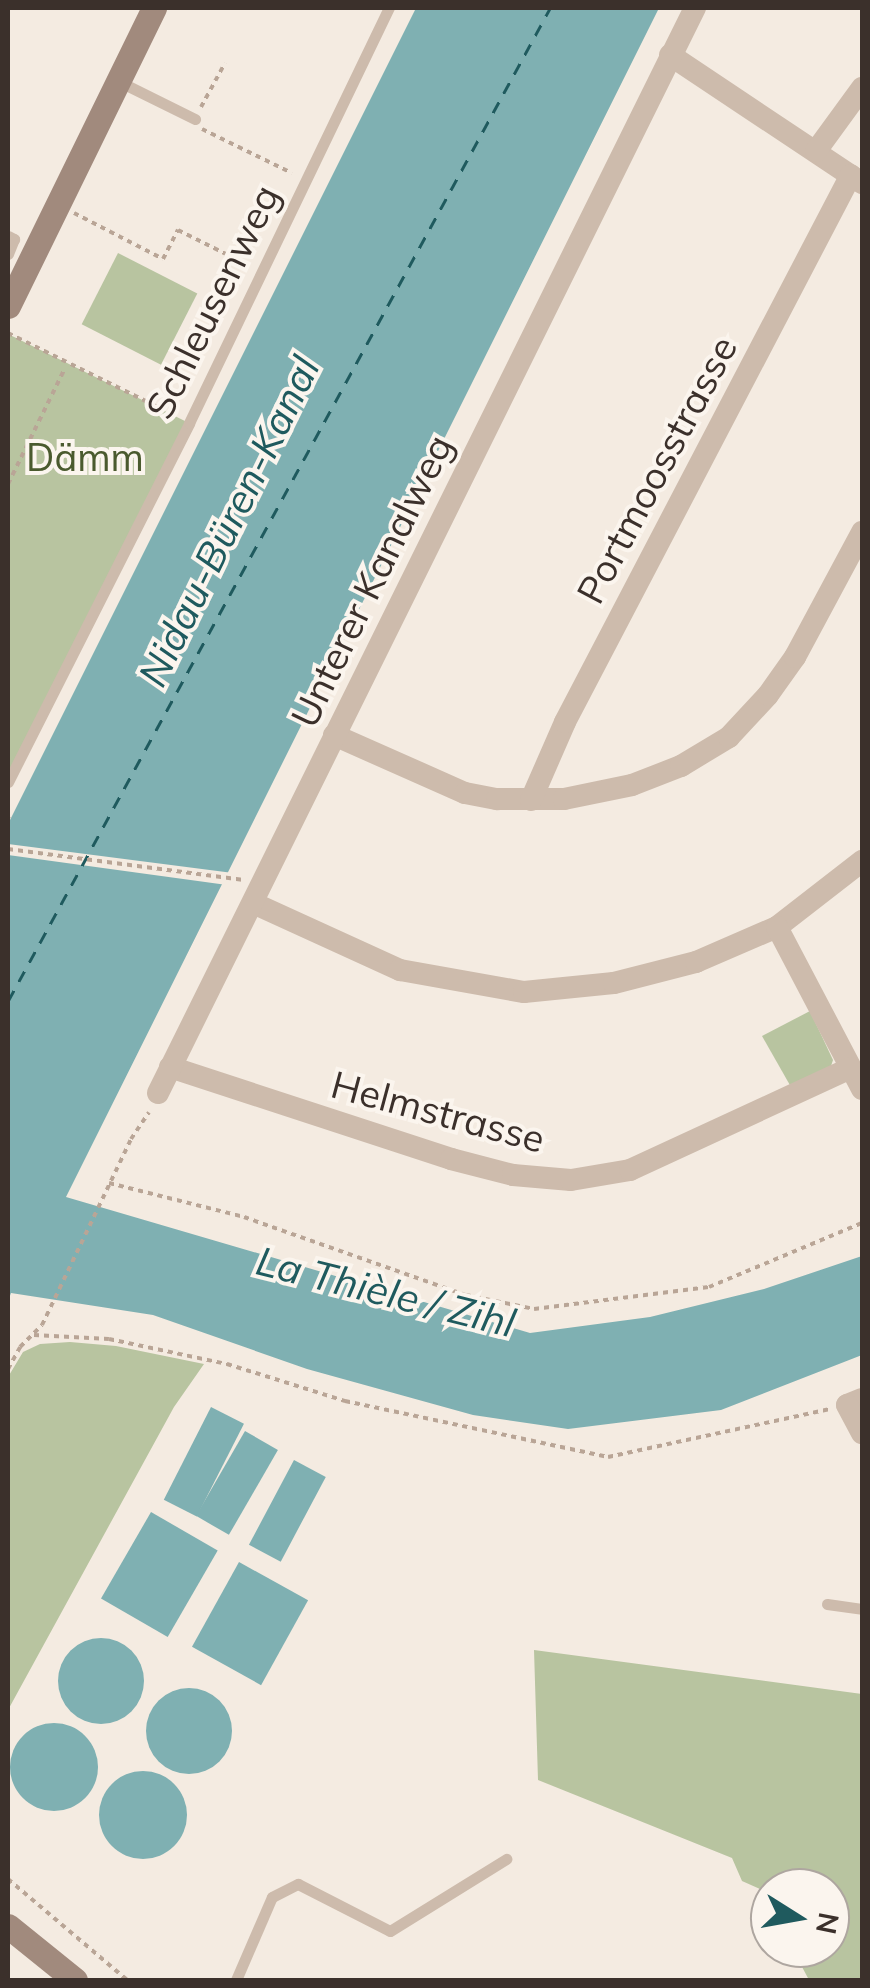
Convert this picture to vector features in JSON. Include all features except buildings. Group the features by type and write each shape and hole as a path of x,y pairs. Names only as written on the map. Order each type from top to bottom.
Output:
{"main road":[{"path":"8,306 15,272 154,8"},
{"path":"8,1926 74,1980"}],"street":[{"name":"Unterer Kanalweg","path":"158,1093 696,8"},
{"path":"670,55 857,179"},
{"path":"816,151 862,88"},
{"name":"Portmoosstrasse","path":"531,800 565,722 857,179"},
{"path":"334,735 465,793 564,799 632,785 681,766 729,737 795,657 862,532"},
{"path":"253,903 400,970 524,992 614,983 680,966 776,927 862,862"},
{"path":"776,927 857,1078"},
{"name":"Helmstrasse","path":"170,1067 451,1159 512,1175 571,1180 630,1170 857,1078"},
{"path":"854,1402 862,1433"}],"lane":[{"name":"Schleusenweg","path":"8,782 189,423 389,8"},
{"path":"118,80 194,119"},
{"path":"8,236 14,239 8,254"},
{"path":"827,1604 862,1609"},
{"path":"236,1980 272,1897 298,1884 390,1931 506,1859"}],"path":[{"path":"225,64 193,124 305,180"},
{"path":"68,210 164,259 178,230 261,271"},
{"path":"8,334 189,423"},
{"path":"8,484 65,368"},
{"path":"8,850 235,879"},
{"path":"8,1368 20,1347 42,1324 158,1093"},
{"path":"108,1186 244,1218 466,1294 534,1309 709,1287 862,1222"},
{"path":"34,1335 109,1340 227,1364 345,1401 608,1457 854,1402"},
{"path":"8,1878 126,1980"}],"green space":[{"path":"118,253 197,293 161,365 82,324"},
{"name":"Dämm","path":"8,334 189,423 8,774"},
{"path":"810,1011 833,1060 830,1069 791,1087 762,1036"},
{"path":"40,1344 116,1346 204,1364 174,1407 8,1710 8,1377 23,1352"},
{"path":"534,1650 862,1694 862,1980 809,1980 803,1968 850,1968 850,1868 750,1868 750,1885 742,1881 732,1858 538,1780"}],"water":[{"path":"416,8 659,8 66,1197 530,1333 650,1317 764,1289 862,1256 862,1355 721,1410 568,1429 473,1415 307,1369 153,1315 11,1293 8,1301 8,824"},
{"path":"211,1407 244,1424 197,1516 164,1500"},
{"path":"245,1431 278,1450 229,1535 196,1516"},
{"path":"294,1460 326,1477 281,1562 249,1545"},
{"path":"151,1512 218,1550 168,1637 101,1599"},
{"path":"239,1562 308,1600 261,1685 192,1647"},
{"path":"101,1638 118,1641 132,1650 141,1664 141,1698 132,1712 118,1721 101,1724 84,1721 70,1712 61,1698 58,1681 61,1664 70,1650 84,1641"},
{"path":"189,1688 206,1691 220,1700 229,1714 229,1748 220,1762 206,1771 189,1774 172,1771 158,1762 149,1748 146,1731 149,1714 158,1700 172,1691"},
{"path":"54,1723 85,1736 98,1767 85,1798 54,1811 23,1798 10,1767 23,1736"},
{"path":"143,1771 160,1774 174,1784 184,1798 184,1832 174,1846 160,1856 143,1859 126,1856 112,1846 102,1832 99,1815 102,1798 112,1784 126,1774"}],"pier":[{"path":"8,844 233,873 227,885 8,855"}],"ferry route":[{"path":"8,1001 550,8"}],"water label":[{"name":"Nidau-Büren-Kanal","path":"228,521"},
{"name":"La Thièle / Zihl","path":"386,1291"}]}
